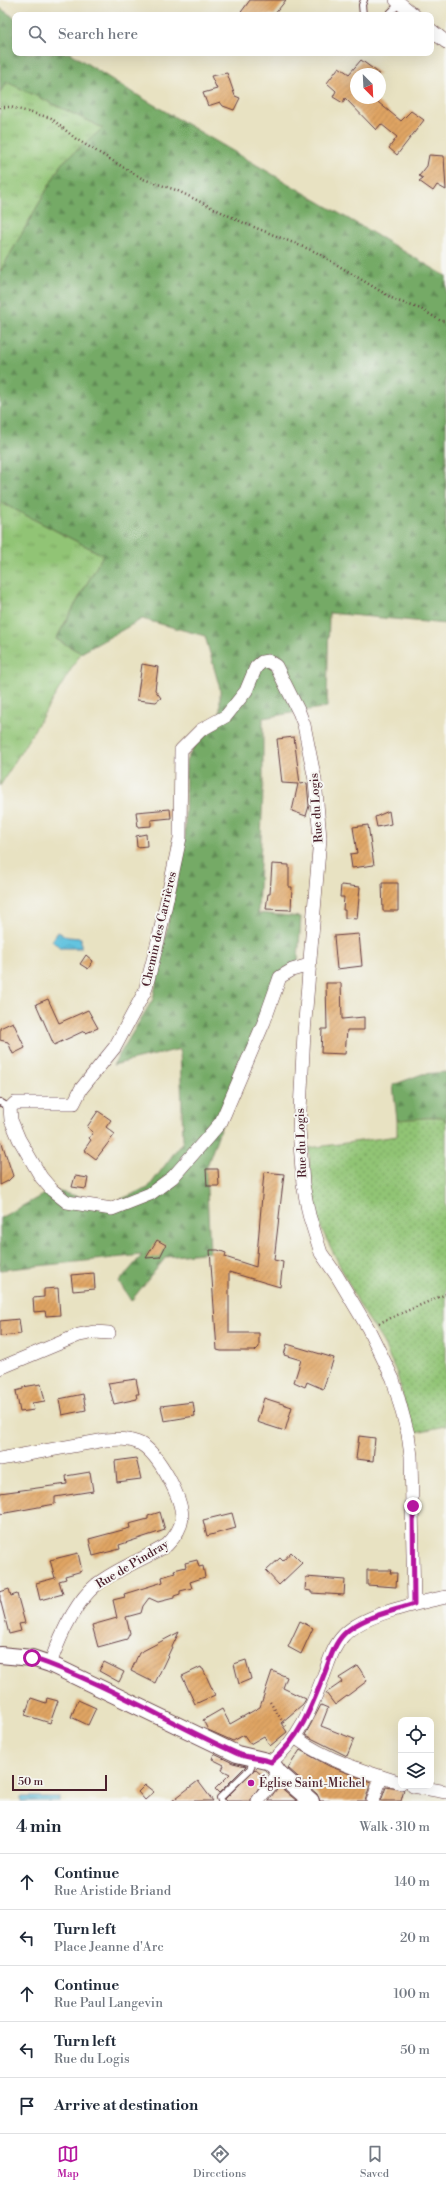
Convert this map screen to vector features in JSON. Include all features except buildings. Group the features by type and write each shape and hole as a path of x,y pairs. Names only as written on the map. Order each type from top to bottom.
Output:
{"street":[{"path":"398,1 411,12"},
{"path":"434,32 446,42"},
{"name":"Chemin des Carrières","path":"276,666 268,661 262,662 256,667 246,691 226,716 202,730 181,750 180,838 159,937 145,991 116,1047 81,1089 74,1103 15,1103 5,1105 19,1139 41,1177 52,1190 67,1202 112,1209 150,1194 174,1177 221,1122 264,1022 280,977 292,970 309,965"},
{"name":"Rue du Logis","path":"276,666 304,725 318,802 320,838 309,965 299,1129 303,1184 309,1215 321,1253 368,1328 393,1380 408,1434 413,1506 414,1604"},
{"path":"0,1368 79,1335 95,1332 109,1333"},
{"name":"Rue de Pindray","path":"0,1459 105,1440 121,1438 133,1440 152,1452 161,1464 181,1509 180,1529 168,1545 97,1584 89,1592 67,1627 50,1664"},
{"path":"258,1801 275,1768 296,1738 314,1701 332,1652 344,1634 358,1624 414,1604 446,1597"},
{"path":"0,1655 32,1658 50,1664 237,1754 254,1760 265,1759 311,1801"},
{"path":"296,1738 305,1745 344,1763 398,1782"},
{"path":"373,1801 381,1777"},
{"path":"430,1789 446,1792"}],"lane":[{"path":"363,12 362,4 364,0"},
{"path":"390,12 398,1"},
{"path":"221,1801 220,1798 250,1769 254,1760"}],"path":[{"path":"0,107 10,107 51,118 76,139 143,179 176,190 244,223 316,252 395,300 421,309 441,321 446,321"},
{"path":"368,1328 446,1294"},
{"path":"270,1702 296,1738"}],"green space":[{"path":"0,8 12,16 12,56 75,56 127,89 446,276 446,624 329,613 327,707 263,718 263,791 258,913 301,917 298,961 276,974 206,1169 210,1252 166,1257 131,1301 119,1282 142,1255 0,1270 0,1218 52,1190 109,1204 148,1188 183,1141 180,1049 113,1065 153,999 185,836 186,761 197,741 220,725 220,689 205,636 142,619 81,653 56,639 103,555 0,502 0,272 62,163 103,128 7,82 0,92"},
{"path":"7,82 103,128 62,163 0,272 0,92"},
{"path":"0,502 103,555 56,639 81,653 0,786"},
{"path":"446,1072 446,1122 442,1117 397,1120 393,1085 422,1074"},
{"path":"442,1117 446,1122 446,1426 412,1433 397,1374 383,1342 360,1306 318,1222 310,1182 309,1148 397,1136 397,1120"}],"water":[{"path":"58,932 68,937 81,938 81,948 61,948 52,941"},
{"path":"21,1797 59,1797 59,1801 21,1801"}],"place":[{"name":"Église Saint-Michel","path":"251,1783"}],"route":[{"path":"32,1658 50,1664 118,1695 237,1754 254,1760 265,1759 271,1762 296,1738 314,1701 332,1652 344,1634 358,1624 414,1604 413,1506"}]}
